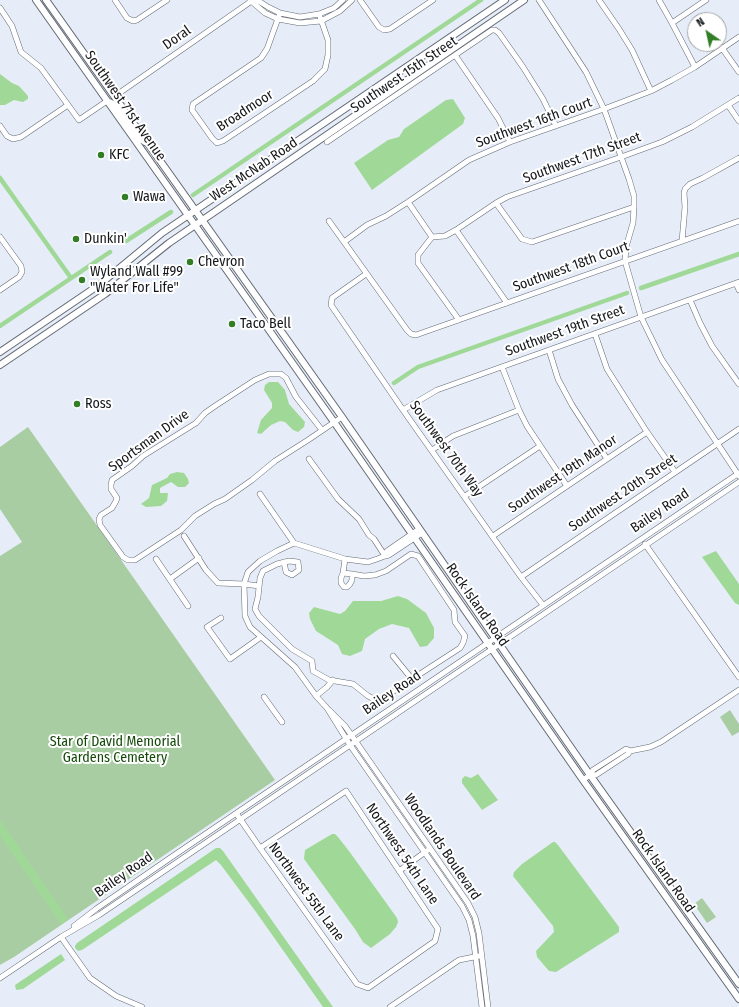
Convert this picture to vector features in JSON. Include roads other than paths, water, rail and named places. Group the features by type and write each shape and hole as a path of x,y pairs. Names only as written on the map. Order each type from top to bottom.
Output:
{"main road":[{"name":"Southwest 71st Avenue","path":"36,0 194,226"},
{"name":"Southwest 71st Avenue","path":"46,0 202,221"},
{"name":"West McNab Road","path":"0,352 99,285 162,233 505,0"},
{"name":"West McNab Road","path":"0,365 105,294 169,243 524,0"},
{"path":"60,35 66,40 103,93 115,96"},
{"path":"107,102 115,105 138,137 148,144"},
{"name":"Rock Island Road","path":"202,221 342,417 494,638 739,984"},
{"name":"Rock Island Road","path":"194,226 334,422 583,780 739,999"}],"street":[{"path":"115,0 127,18 133,21 137,20 167,0"},
{"path":"258,0 280,13 300,17 319,14 334,8 343,0"},
{"path":"251,1 265,13 278,19 300,23 321,21 340,11 352,0"},
{"path":"360,0 379,27 384,30 390,29 432,0"},
{"path":"539,0 567,40 586,72 604,110 634,196 633,223 626,247 625,261 641,317 662,360 738,474"},
{"path":"599,0 629,45 651,91"},
{"path":"659,0 695,67"},
{"path":"672,23 706,0"},
{"name":"Doral","path":"115,96 251,1"},
{"path":"0,8 12,26 21,52 41,68 79,120 107,102"},
{"name":"Broadmoor","path":"280,13 267,49 260,58 193,104 192,110 217,143 223,141 313,81 325,69 328,55 328,40 319,14"},
{"name":"Southwest 15th Street","path":"327,142 490,31 494,30 499,33 543,99 556,126"},
{"name":"Southwest 16th Court","path":"727,44 739,36"},
{"name":"Southwest 16th Court","path":"344,242 367,225 386,216 408,202 469,160 510,142 604,110 651,91 695,67 716,52"},
{"path":"725,52 739,72"},
{"path":"455,55 498,118 510,142"},
{"name":"Southwest 17th Street","path":"432,237 445,236 507,197 662,142 692,127 739,98"},
{"path":"0,126 7,136 14,139 21,137 68,105"},
{"path":"728,105 739,121"},
{"path":"682,241 685,189 690,184 739,158"},
{"path":"408,202 432,237 418,255 418,263 459,320"},
{"path":"496,203 522,239 527,242 532,242 634,207"},
{"path":"329,220 366,274"},
{"name":"Southwest 18th Court","path":"366,274 406,330 411,334 416,335 739,222"},
{"path":"456,230 507,303"},
{"path":"0,237 21,266 22,272 19,277 0,290"},
{"name":"Southwest 70th Way","path":"366,274 332,298 331,305 521,577 543,605"},
{"path":"738,283 739,290"},
{"name":"Southwest 19th Street","path":"403,410 437,390 738,283"},
{"path":"690,300 712,346 739,384"},
{"path":"595,334 607,369 647,432 675,472"},
{"path":"549,350 558,379 572,405 607,459"},
{"path":"502,367 527,426 567,486"},
{"name":"Sportsman Drive","path":"322,430 296,397 286,378 281,374 269,374 255,380 210,409 196,423 142,456 132,466 112,480 111,489 117,498 112,508 101,515 99,519 100,525 123,557 128,560 135,560 181,530 195,516 225,499 256,477 275,461 342,417"},
{"path":"432,450 453,436 519,410"},
{"name":"Southwest 20th Street","path":"521,577 739,428"},
{"name":"Southwest 19th Manor","path":"493,536 647,432"},
{"path":"465,496 540,446"},
{"path":"309,460 338,499 359,519 369,535 374,539 383,556"},
{"name":"Bailey Road","path":"61,937 96,909 236,813 641,538 738,474"},
{"name":"Bailey Road","path":"0,978 61,937 98,915 739,482"},
{"path":"260,494 294,543 345,559 368,562 389,555 421,531"},
{"path":"184,536 206,570 218,583 259,586"},
{"path":"641,538 739,677"},
{"path":"294,543 260,561 248,572 244,584 244,616 250,627 271,644 295,667 316,696 327,708"},
{"path":"284,562 263,571 260,578 255,609 292,649 312,661 313,671 329,680 353,684 368,696 376,700 383,698 460,648 463,644 465,636 455,622 454,610 418,556 411,554 386,571 375,575 343,574"},
{"path":"170,579 199,558"},
{"path":"156,559 188,606"},
{"path":"345,559 341,578 341,583 344,587 350,584 352,574"},
{"path":"221,618 207,628 230,659 261,637"},
{"path":"393,656 412,679"},
{"path":"316,696 333,680"},
{"path":"583,780 590,775 596,775 628,754 630,751 650,747 661,742 739,690"},
{"path":"264,697 282,722"},
{"name":"Woodlands Boulevard","path":"327,708 338,717 468,903 476,923 482,956 488,1007"},
{"name":"Woodlands Boulevard","path":"327,708 350,745 426,852 462,906 469,920 473,936 482,1007"},
{"name":"Northwest 54th Lane","path":"260,848 346,791 438,930"},
{"name":"Northwest 55th Lane","path":"236,813 357,984 368,988 435,941 438,930"},
{"path":"399,871 431,848"},
{"path":"61,937 90,978 116,996 142,1007"},
{"path":"390,1007 459,960 482,956"}],"waterway":[{"path":"193,195 481,0"},
{"path":"0,178 71,278"},
{"path":"126,241 171,212"},
{"path":"0,326 110,252"},
{"path":"641,288 739,254"},
{"path":"394,383 418,367 627,293"}],"place":[{"name":"KFC","path":"101,155"},
{"name":"Wawa","path":"125,197"},
{"name":"Dunkin'","path":"76,239"},
{"name":"Chevron","path":"190,262"},
{"name":"Wyland Wall #99 \"Water For Life\"","path":"82,280"},
{"name":"Taco Bell","path":"232,324"},
{"name":"Ross","path":"77,404"}],"park label":[{"name":"Star of David Memorial Gardens Cemetery","path":"115,750"}]}
